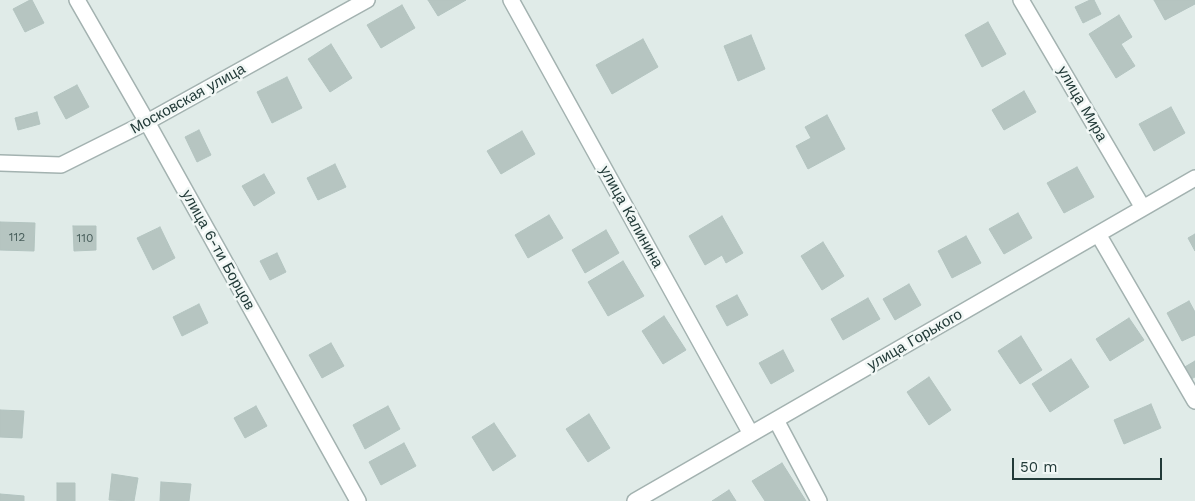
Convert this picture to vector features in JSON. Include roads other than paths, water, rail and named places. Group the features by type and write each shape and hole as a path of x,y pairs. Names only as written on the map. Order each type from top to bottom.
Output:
{"street":[{"name":"улица 6-ти Борцов","path":"77,0 358,501"},
{"name":"Московская улица","path":"0,163 61,165 147,122 367,0"},
{"name":"улица Калинина","path":"511,0 751,434"},
{"name":"улица Мира","path":"1021,0 1143,208"},
{"name":"улица Горького","path":"635,501 1195,178"},
{"path":"1098,234 1195,401"},
{"path":"776,420 819,501"}]}
